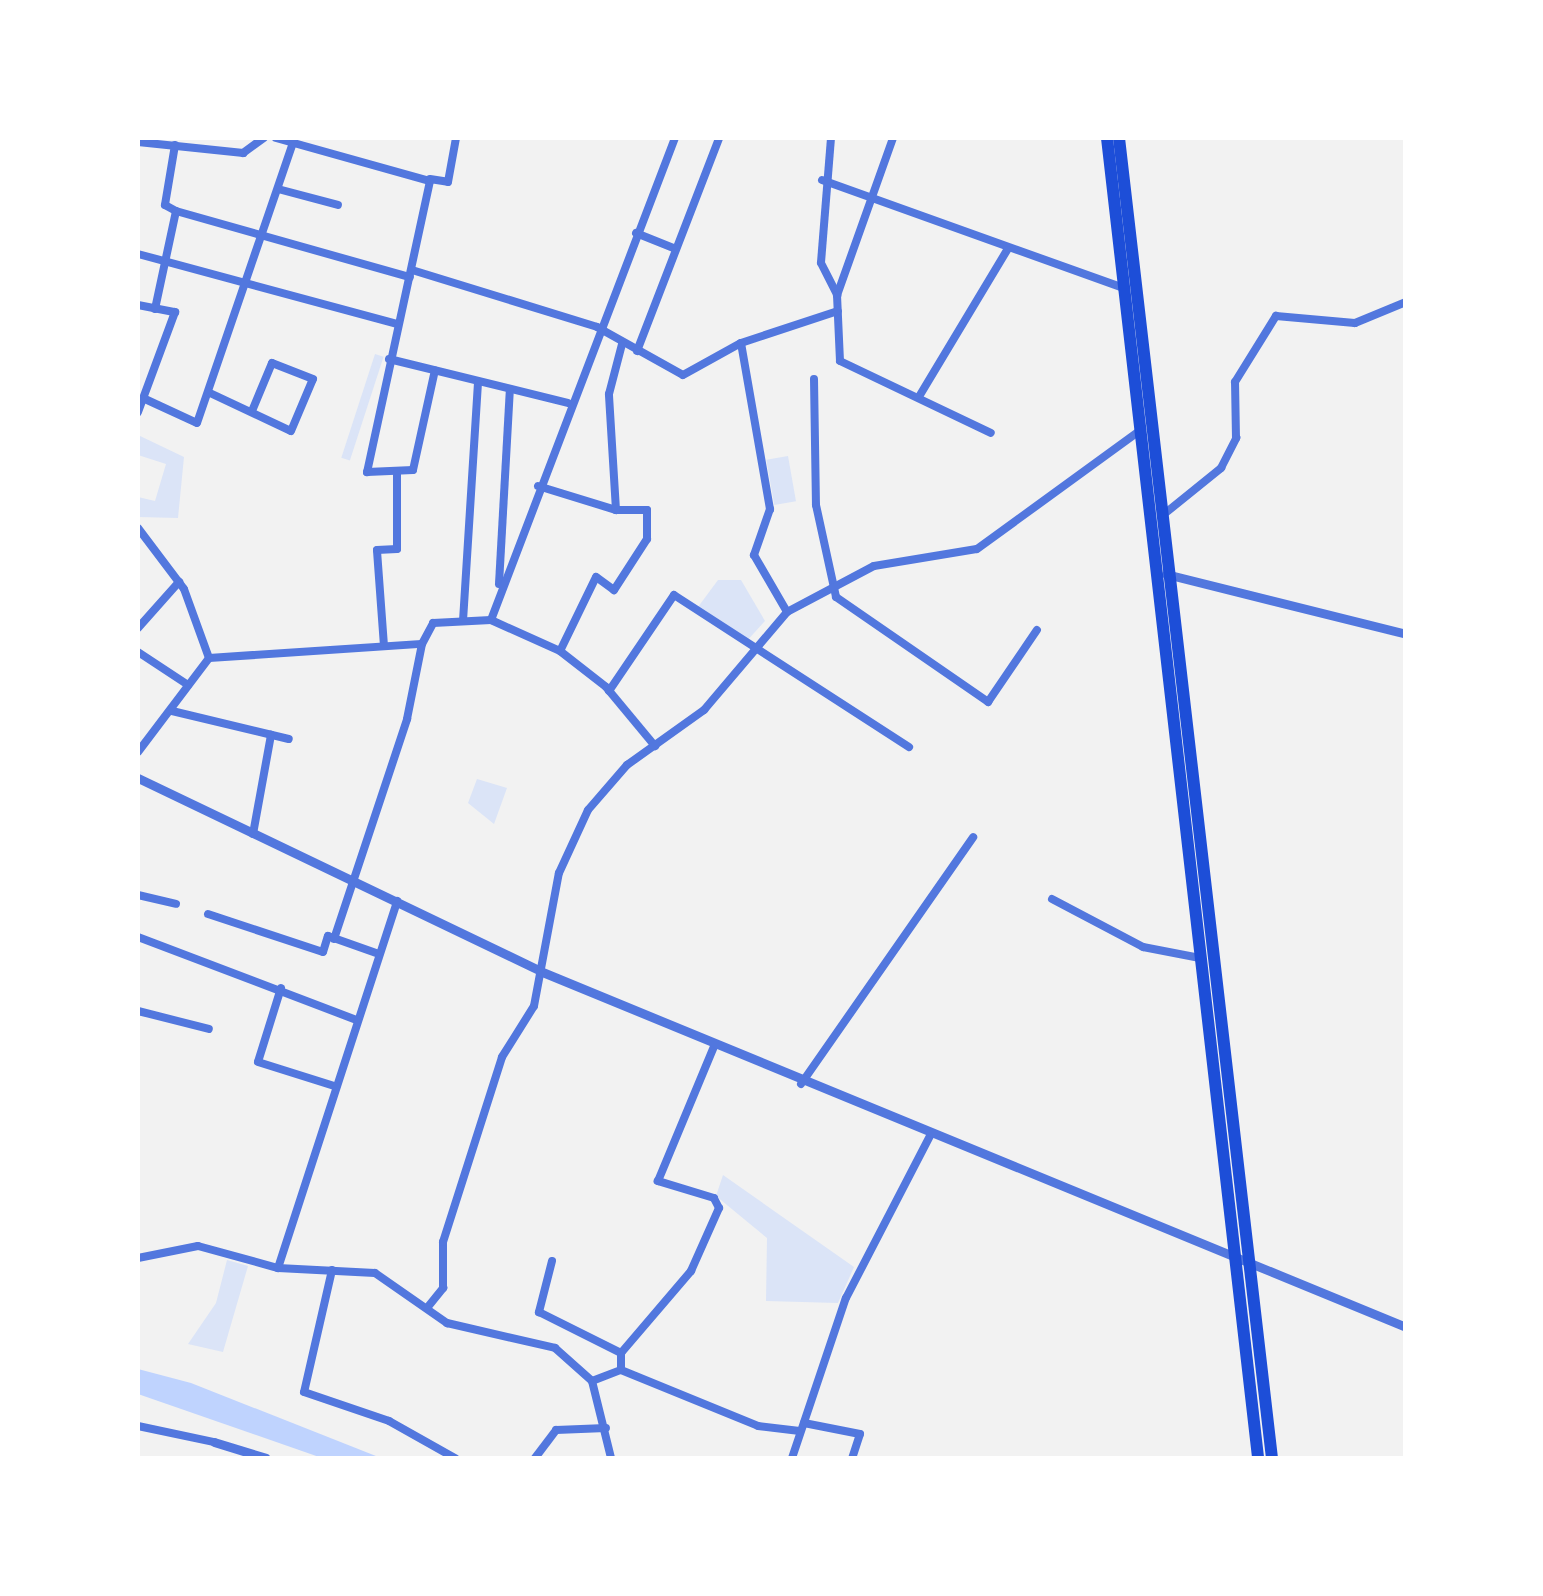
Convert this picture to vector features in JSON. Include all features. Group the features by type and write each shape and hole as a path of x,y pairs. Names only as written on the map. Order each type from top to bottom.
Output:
{"highway":[{"path":"1107,138 1129,288 1155,573 1258,1458"},
{"path":"1119,138 1129,288"},
{"path":"1144,428 1164,516 1272,1458"}],"street":[{"path":"140,141 243,152 264,138"},
{"path":"276,138 430,181 448,182 456,138"},
{"path":"491,620 597,327 675,138"},
{"path":"637,351 719,138"},
{"path":"831,138 822,180 821,263 837,295 840,361 920,395 991,433"},
{"path":"837,295 893,138"},
{"path":"144,399 197,422 250,282 293,143"},
{"path":"176,145 164,205 176,211 597,327 683,375 741,343 838,311"},
{"path":"822,180 1007,250 1129,288"},
{"path":"430,181 363,467 413,470 434,370"},
{"path":"278,189 338,206"},
{"path":"155,309 162,260 176,211"},
{"path":"636,233 676,249"},
{"path":"920,395 1007,250"},
{"path":"138,254 397,324"},
{"path":"1164,516 1221,468 1236,438 1235,382 1276,316 1355,323 1406,302"},
{"path":"138,305 175,312 138,412"},
{"path":"741,343 770,509 754,556 787,612"},
{"path":"616,510 610,394 622,344"},
{"path":"388,359 568,403"},
{"path":"210,392 290,431 313,379 272,363 252,412"},
{"path":"814,379 816,505 829,586 988,702 1037,630"},
{"path":"464,621 478,381"},
{"path":"498,593 510,389"},
{"path":"427,1308 443,1288 443,1242 492,1084 534,1006 576,826 655,746 704,710 746,650 787,612 829,586 874,566 977,549 1144,428"},
{"path":"384,646 377,550 396,549 397,472"},
{"path":"538,486 616,510 647,510 647,539 614,590 596,576 560,650"},
{"path":"138,528 178,582 209,658"},
{"path":"1155,573 1406,634"},
{"path":"138,628 178,582"},
{"path":"609,691 674,595 746,650 909,747"},
{"path":"208,914 323,952 334,939 422,644 433,622 491,620 560,650 609,691 655,746"},
{"path":"138,752 172,712 209,658 422,644"},
{"path":"138,652 188,685"},
{"path":"172,712 289,739"},
{"path":"253,834 272,735"},
{"path":"138,778 540,971 930,1136 1247,1255 1406,1328"},
{"path":"802,1084 973,837"},
{"path":"138,894 176,904"},
{"path":"1052,899 1144,947 1200,958"},
{"path":"278,1268 397,901"},
{"path":"138,937 281,988 356,1020"},
{"path":"334,939 379,954"},
{"path":"281,988 258,1062 334,1086"},
{"path":"138,1011 209,1029"},
{"path":"621,1370 621,1353 691,1271 719,1208 714,1198 658,1181 714,1044"},
{"path":"792,1458 846,1298 930,1136"},
{"path":"138,1258 198,1246 278,1268 332,1270 390,1279 447,1323 555,1348 592,1380 611,1458"},
{"path":"552,1261 539,1312 621,1353"},
{"path":"332,1270 304,1392 389,1421 454,1458"},
{"path":"592,1380 621,1370 758,1426 860,1434 852,1458"},
{"path":"138,1426 266,1458"},
{"path":"536,1458 556,1430 606,1428"}],"shaded area":[{"path":"375,354 384,357 350,460 341,458"},
{"path":"138,435 184,457 178,518 138,517 138,497 155,501 166,464 138,455"},
{"path":"788,456 796,501 774,505 766,460"},
{"path":"718,580 741,580 765,621 745,643 698,607"},
{"path":"477,779 507,788 494,824 468,803"},
{"path":"723,1175 854,1267 838,1303 766,1301 767,1238 716,1196"},
{"path":"227,1260 248,1266 223,1352 188,1344 216,1303"}],"water":[{"path":"138,1369 191,1383 381,1458 322,1458 138,1394"}]}
